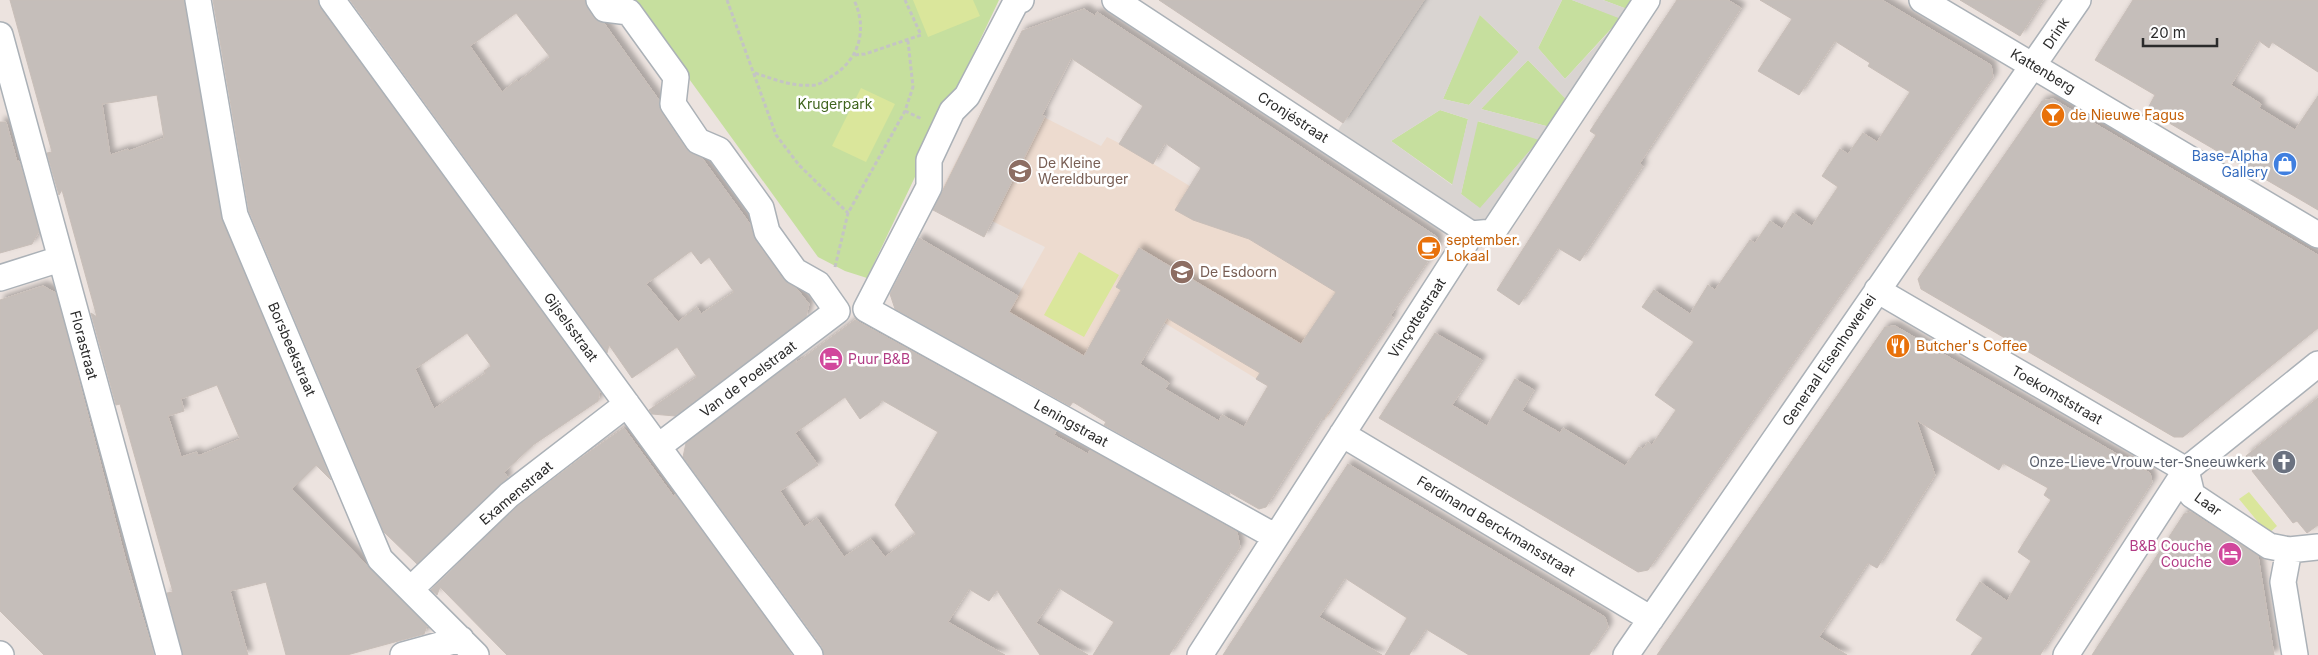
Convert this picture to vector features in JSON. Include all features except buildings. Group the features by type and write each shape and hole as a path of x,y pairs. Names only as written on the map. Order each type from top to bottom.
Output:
{"street":[{"name":"Borsbeekstraat","path":"198,0 235,215 380,558 469,647"},
{"name":"Gijselsstraat","path":"332,0 627,404 660,446 810,655"},
{"path":"599,0 605,9 629,12 676,77 672,104 698,140 718,150 756,201 761,208 767,232 795,271 818,284 837,311"},
{"name":"Leningstraat","path":"1021,0 1016,2 967,96 948,117 929,160 929,187 866,308 1276,537"},
{"name":"Cronjéstraat","path":"1115,0 1471,234"},
{"path":"1471,234 1494,232 1647,0"},
{"name":"Kattenberg","path":"1922,0 2318,235"},
{"name":"Drink","path":"2034,66 2078,0"},
{"name":"Florastraat","path":"0,35 169,655"},
{"name":"Generaal Eisenhowerlei","path":"1626,655 1877,290 2034,66"},
{"name":"Vinçottestraat","path":"1200,655 1471,234"},
{"path":"0,278 60,259"},
{"name":"Toekomststraat","path":"1877,290 2186,470"},
{"name":"Van de Poelstraat","path":"660,446 837,311"},
{"path":"2066,655 2186,470 2318,364"},
{"name":"Examenstraat","path":"411,589 509,495 627,404"},
{"name":"Ferdinand Berckmansstraat","path":"1342,434 1651,619"},
{"name":"Laar","path":"2186,470 2192,495 2269,546 2289,550 2318,547"},
{"path":"2289,550 2283,582 2295,655"},
{"path":"403,655 469,647"}],"path":[{"path":"727,0 776,135 799,164 848,213"},
{"path":"755,73 789,85 817,85 840,71 855,55 860,40 860,11 854,0"},
{"path":"855,55 865,54 908,41 921,35 905,0"},
{"path":"837,311 835,266 848,213 905,111 913,87 908,41"}],"shaded area":[{"path":"1424,0 1562,0 1538,48 1565,79 1621,19 1493,232 1338,130","holes":["1480,15 1519,52 1469,105 1443,99","1528,60 1567,100 1550,127 1481,109","1440,110 1468,119 1452,185 1391,141","1478,121 1539,140 1480,208 1461,194"]},
{"path":"1572,0 1603,0 1627,9 1621,19"},
{"name":"De Esdoorn","path":"992,91 1101,146 1107,137 1119,143 1394,310 1391,315 1393,317 1326,418 1324,420 1130,302 1072,403 986,353 1045,247 939,195"}],"green space":[{"name":"Krugerpark","path":"632,0 999,0 867,278 845,271 818,257"},
{"path":"913,0 973,0 980,16 928,37"},
{"path":"1562,0 1572,0 1621,18 1565,79 1538,48"},
{"path":"1603,0 1634,0 1627,9"},
{"path":"1479,14 1519,52 1469,105 1443,99"},
{"path":"1528,60 1567,100 1550,127 1481,109"},
{"path":"861,88 895,104 866,162 832,146"},
{"path":"1440,110 1468,119 1453,185 1391,141"},
{"path":"1477,121 1540,139 1480,209 1461,194"},
{"path":"1079,252 1119,275 1084,337 1044,315"},
{"path":"2249,492 2277,526 2268,534 2239,499"}],"place":[{"name":"de Nieuwe Fagus","path":"2053,115"},
{"name":"Base-Alpha Gallery","path":"2285,164"},
{"name":"De Kleine Wereldburger","path":"1020,171"},
{"name":"september. Lokaal","path":"1429,248"},
{"name":"De Esdoorn","path":"1182,272"},
{"name":"Butcher's Coffee","path":"1898,346"},
{"name":"Puur B&B","path":"831,359"},
{"name":"Onze-Lieve-Vrouw-ter-Sneeuwkerk","path":"2284,462"},
{"name":"B&B Couche Couche","path":"2230,554"}]}
